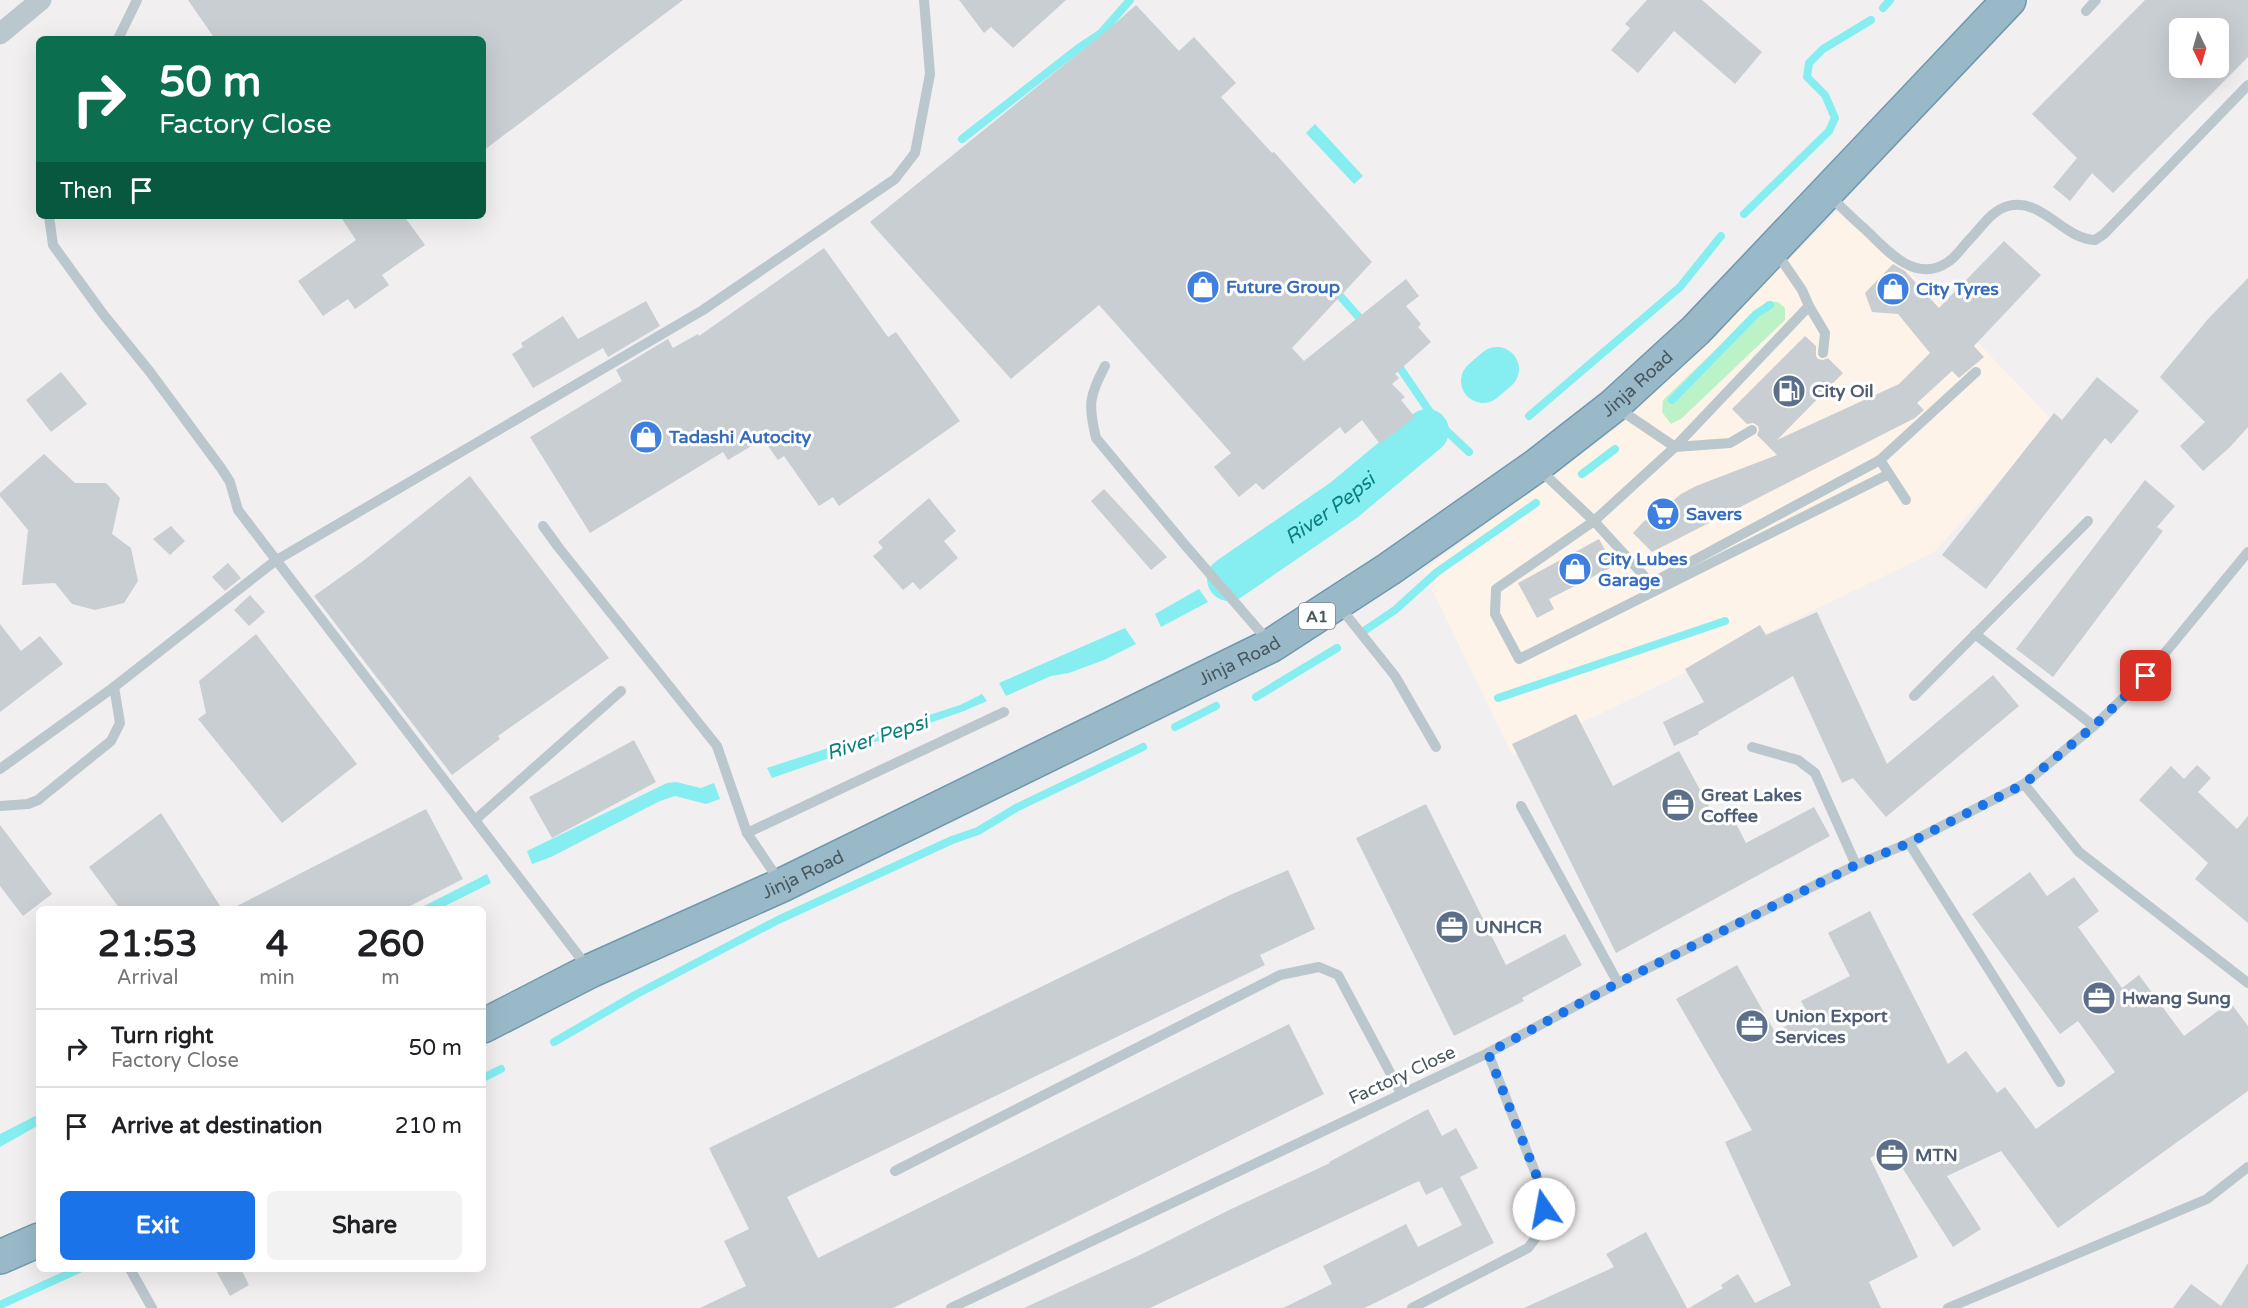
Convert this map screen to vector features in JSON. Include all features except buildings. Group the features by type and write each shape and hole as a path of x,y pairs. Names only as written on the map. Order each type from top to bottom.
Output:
{"highway":[{"name":"Jinja Road","path":"486,1024 590,971 782,885 1272,645 1389,569 1536,466 1613,406 1696,330 2009,0"},
{"path":"0,1257 36,1241"}],"street":[{"path":"0,34 41,0"}],"lane":[{"path":"122,36 137,0"},
{"path":"0,769 114,687 275,561 703,310 895,179 915,153 930,74 924,0"},
{"path":"2086,11 2096,0"},
{"path":"1826,192 1893,258 1907,265 1922,268 1933,268 1948,262 1996,212 2006,206 2019,204 2030,206 2081,237 2095,240 2104,234 2248,85"},
{"path":"49,219 53,245 221,468 230,482 238,510 590,971"},
{"path":"1773,247 1802,290 1825,333 1823,353"},
{"path":"1809,306 1675,447 1594,522 1496,589 1496,614 1519,658 1653,587 1880,460 1976,372"},
{"path":"1105,366 1092,390 1091,417 1096,438 1272,645"},
{"path":"1613,406 1675,447 1730,442 1752,430"},
{"path":"1880,460 1906,500"},
{"path":"1536,466 1594,522 1653,587"},
{"path":"1653,587 1889,474"},
{"path":"1914,696 2088,520"},
{"path":"543,526 717,746 747,833 782,885"},
{"name":"Factory Close","path":"951,1308 1488,1053 1618,983 1856,865 1909,843 2024,784 2094,726 2146,676 2248,552"},
{"path":"1337,603 1395,676 1436,747"},
{"path":"1975,634 2094,726"},
{"path":"0,806 28,804 38,800 111,741 120,723 114,687"},
{"path":"475,820 621,691"},
{"path":"747,833 1004,712"},
{"path":"1752,747 1798,760 1815,773 1856,865"},
{"path":"2024,784 2079,852 2248,983"},
{"path":"1521,806 1618,983"},
{"path":"1909,843 2060,1082"},
{"path":"895,1171 1280,975 1319,967 1338,975 1401,1093"},
{"path":"1412,1308 1528,1248 1542,1230 1544,1209 1541,1187 1488,1053"},
{"path":"1948,1308 2207,1198 2248,1167"},
{"path":"132,1272 152,1308"}],"shaded area":[{"path":"1845,204 2054,422 1934,552 1513,756 1423,571 1621,425"}],"green space":[{"path":"1767,301 1778,302 1785,308 1785,320 1681,419 1671,424 1662,412 1663,400"}],"water":[{"path":"1315,124 1363,176 1354,184 1306,133"},
{"path":"1423,426 1431,437 1351,500 1344,490"},
{"path":"1322,500 1333,514 1234,585 1227,574"},
{"path":"1199,589 1208,602 1161,627 1155,614"},
{"path":"1125,628 1136,644 1104,660 1069,673 1051,676 1006,696 999,683"},
{"path":"982,694 987,701 964,711 772,778 767,768 960,705"},
{"path":"676,782 701,788 714,783 720,799 706,804 675,796 660,801 551,857 532,864 527,851 667,783"},
{"path":"487,874 491,883 445,906 424,906"},
{"path":"36,1116 36,1127 0,1147 0,1134"}],"waterway":[{"path":"962,139 1101,33 1130,0"},
{"path":"1883,8 1890,0"},
{"path":"1744,214 1829,131 1835,118 1825,95 1807,77 1809,63 1823,49 1871,20"},
{"path":"1529,416 1680,287 1721,236"},
{"path":"1334,289 1364,323"},
{"path":"1672,400 1756,314 1770,305"},
{"path":"1396,362 1436,421 1469,452"},
{"name":"River Pepsi","path":"1483,381 1497,369"},
{"name":"River Pepsi","path":"1229,579 1344,500 1427,431"},
{"path":"1582,474 1615,449"},
{"path":"1361,633 1395,610 1437,572 1536,503"},
{"path":"1498,698 1725,621"},
{"path":"1256,697 1337,648"},
{"path":"1175,727 1216,706"},
{"path":"554,1042 635,995 778,920 952,840 978,831 1016,808 1143,747"},
{"path":"486,1076 501,1069"},
{"path":"0,1305 72,1272"}],"place":[{"name":"Future Group","path":"1203,287"},
{"name":"City Tyres","path":"1893,289"},
{"name":"City Oil","path":"1789,391"},
{"name":"Tadashi Autocity","path":"646,437"},
{"name":"Savers","path":"1663,514"},
{"name":"City Lubes Garage","path":"1575,569"},
{"name":"Great Lakes Coffee","path":"1678,805"},
{"name":"UNHCR","path":"1452,927"},
{"name":"Hwang Sung","path":"2099,998"},
{"name":"Union Export Services","path":"1752,1026"},
{"name":"MTN","path":"1892,1155"}],"route":[{"path":"1544,1209 1541,1187 1488,1053 1618,983 1856,865 1909,843 2024,784 2094,726 2146,676"}]}
